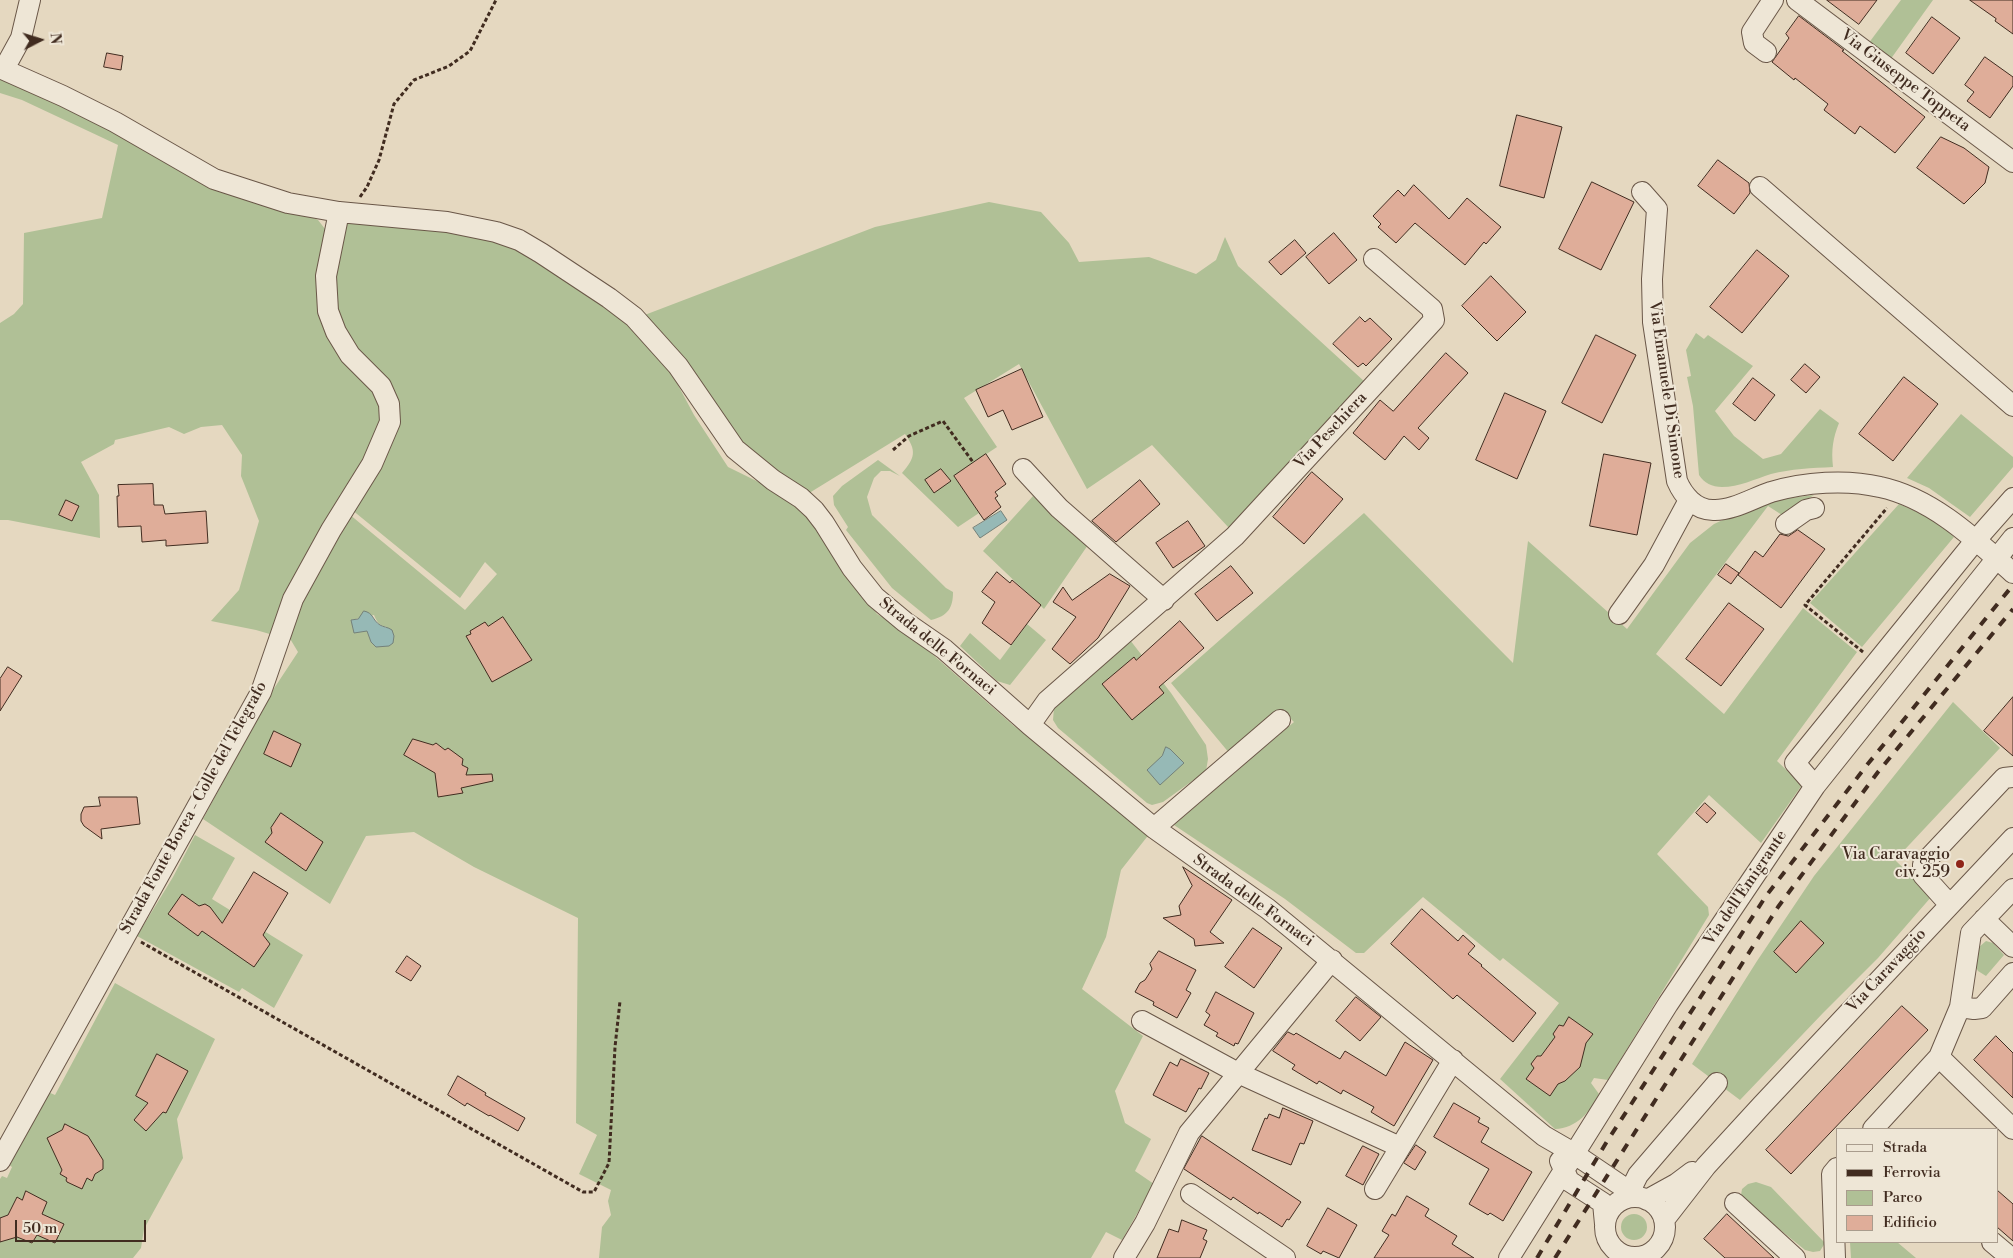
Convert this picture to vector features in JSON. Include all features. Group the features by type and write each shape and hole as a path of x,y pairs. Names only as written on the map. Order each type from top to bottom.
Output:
{"street":[{"path":"30,0 21,38 2,68 116,122 214,179 288,204 344,213"},
{"path":"1766,52 1754,43 1752,32 1773,0"},
{"name":"Via Giuseppe Toppeta","path":"1797,0 2013,162"},
{"path":"1760,187 2013,406"},
{"name":"Via Emanuele Di Simone","path":"1642,192 1657,209 1652,279 1653,322 1677,481 1682,492 1689,500 1705,509 1713,510 1724,509 1772,492 1815,484 1849,483 1880,487 1921,502 1975,541 2013,573"},
{"name":"Strada Fonte Borea - Colle del Telegrafo","path":"0,1161 125,933 261,692 292,599 331,530 372,464 390,422 389,404 381,386 350,355 336,332 328,311 326,276 344,213"},
{"name":"Strada delle Fornaci","path":"344,213 447,222 496,232 519,240 634,317 678,366 735,449 773,480 801,498 814,510 852,568 875,598 904,622 944,649 1030,725 1154,828 1268,909 1544,1136 1638,1196"},
{"name":"Via Peschiera","path":"1030,725 1047,701 1235,536 1434,320 1432,310 1374,259"},
{"path":"1023,469 1059,508 1164,600"},
{"path":"1815,786 1795,763 1975,541 2013,498"},
{"name":"Via Emanuele Di Simone","path":"1619,614 1654,564 1689,500"},
{"path":"1786,524 1806,510 1814,508"},
{"name":"Via dell'Emigrante","path":"1509,1258 1668,1004 1815,786 1995,558 2013,538"},
{"path":"1154,828 1280,720"},
{"path":"1950,905 1923,875 1923,864 2004,778 2013,777"},
{"name":"Via Caravaggio","path":"1663,1229 1706,1166 2013,838"},
{"path":"1873,1128 1939,1057 1960,1006 1971,933 2013,889"},
{"path":"1984,920 2013,947"},
{"path":"1124,1258 1145,1223 1189,1133 1332,960"},
{"path":"1960,1006 1974,1010 1982,1008 2013,973"},
{"path":"1142,1021 1238,1073 1400,1147"},
{"path":"1939,1057 2013,1129"},
{"path":"1376,1189 1453,1060"},
{"path":"1638,1196 1638,1175 1717,1083"},
{"name":"Via Caravaggio","path":"1638,1196 1676,1184 1703,1163 1737,1126 1762,1105"},
{"name":"Strada delle Fornaci","path":"1544,1136 1556,1151 1569,1180 1603,1203 1605,1224"},
{"path":"1835,1258 1832,1174 1836,1169"},
{"path":"1191,1194 1285,1258"},
{"path":"1663,1229 1660,1243 1651,1253 1639,1257 1629,1257 1607,1251 1605,1224 1608,1214 1614,1205 1628,1198 1638,1196 1654,1205 1663,1229 1664,1258"},
{"path":"1735,1203 1795,1258"},
{"path":"1993,1243 2011,1258"}],"path":[{"path":"344,213 368,186 380,160 394,104 414,80 449,66 470,51 496,0"},
{"path":"893,450 909,436 943,421 974,462"},
{"path":"1862,651 1805,605 1900,493"},
{"path":"125,933 583,1192 594,1192 609,1163 615,1047 620,1001"}],"green space":[{"path":"1901,0 1933,0 1890,60 1868,44"},
{"path":"0,76 318,220 329,234 339,212 470,231 520,247 630,320 671,372 694,415 728,467 777,491 804,511 877,614 906,631 1014,726 1154,828 1121,870 1106,937 1082,989 1143,1036 1115,1091 1125,1123 1151,1139 1135,1171 1154,1184 1122,1240 1106,1232 1091,1258 599,1258 602,1227 611,1215 608,1201 611,1190 579,1174 597,1135 576,1123 578,918 474,867 414,832 366,836 330,904 203,819 273,690 298,652 286,632 349,514 465,610 497,574 485,562 460,598 346,505 273,635 211,621 239,590 259,521 241,476 242,455 222,425 201,427 184,434 169,427 115,440 114,444 81,462 99,495 100,538 0,520 0,323 14,314 23,304 24,233 102,218 118,145 22,100 0,93","holes":["374,615 380,625 387,627 371,642 367,631 351,620"]},
{"path":"989,202 1041,212 1069,243 1079,262 1149,257 1196,274 1216,260 1225,237 1238,266 1365,382 1229,528 1152,445 1087,489 1019,364 964,398 997,447 964,469 966,473 957,480 979,513 958,527 902,473 910,463 913,454 905,434 806,495 732,435 642,316 875,227"},
{"path":"1696,333 1704,339 1708,335 1753,366 1715,411 1734,436 1763,459 1781,454 1820,409 1839,423 1833,444 1833,467 1779,472 1728,487 1715,486 1703,480 1699,475 1693,406 1687,377 1691,376 1686,350"},
{"path":"1961,414 2013,457 2013,467 1970,517 1929,488 1907,478"},
{"path":"878,460 900,476 890,471 881,471 874,478 867,497 872,515 946,588 953,592 951,607 945,614 937,618 931,620 892,588 846,530 848,527 834,505 833,496 842,486"},
{"path":"1814,495 1782,515 1768,506 1656,654 1724,714 1803,608 1857,652 1777,761 1802,785 1761,843 1709,795 1657,854 1708,907 1709,915 1608,1080 1594,1078 1591,1083 1599,1094 1591,1107 1582,1118 1570,1126 1555,1129 1500,1079 1559,1003 1503,958 1500,961 1423,897 1364,953 1356,953 1285,899 1174,825 1294,722 1281,709 1230,754 1171,683 1364,513 1513,663 1528,541 1627,629 1690,543 1714,524 1749,508 1782,499"},
{"path":"1033,496 1090,542 1044,609 983,551"},
{"path":"1899,504 1935,520 1954,537 1862,647 1810,603"},
{"path":"1027,624 1046,640 1010,685 997,681 960,646 970,633 1000,660"},
{"path":"1130,640 1171,693 1206,745 1208,759 1206,771 1163,802 1152,805 1147,803 1058,728 1053,720 1054,708"},
{"path":"1953,702 2000,748 1895,860 1932,896 1878,958 1740,1100 1692,1064 1757,961 1814,876"},
{"path":"195,835 235,858 212,899 303,955 274,1008 242,988 239,992 137,936 173,877"},
{"path":"1986,941 1993,943 2004,955 1986,976 1978,971 1975,965 1978,948"},
{"path":"115,983 215,1039 177,1119 183,1158 144,1229 141,1248 133,1258 0,1258 0,1179 2,1176 7,1178 12,1167 9,1165 48,1092 55,1095"},
{"path":"1756,1182 1771,1187 1825,1243 1820,1251 1805,1250 1762,1215 1743,1203 1742,1189 1748,1184"},
{"path":"1634,1214 1643,1218 1647,1227 1643,1236 1634,1240 1625,1236 1621,1227 1625,1218"},
{"path":"1850,1243 1898,1243 1916,1258 1851,1258"}],"water":[{"path":"1001,511 1007,520 980,538 973,528"},
{"path":"364,611 370,613 380,625 392,630 394,636 393,643 389,646 376,647 371,642 367,631 354,633 351,620 358,619"},
{"path":"1166,747 1184,763 1160,785 1147,770 1162,756"}],"building":[{"path":"1827,0 1877,0 1859,24"},
{"path":"1970,0 2013,0 2013,34 1995,21 1996,19"},
{"path":"1799,16 1844,50 1842,51 1925,117 1895,153 1860,126 1855,134 1824,110 1828,104 1772,62 1789,38 1786,34"},
{"path":"1932,17 1960,38 1933,74 1906,53"},
{"path":"107,53 123,56 121,70 104,67"},
{"path":"1985,57 2013,77 2013,86 1990,118 1967,101 1974,92 1965,85"},
{"path":"1517,115 1562,127 1544,198 1500,186"},
{"path":"1941,137 1964,148 1989,167 1985,183 1964,204 1917,168"},
{"path":"1718,160 1749,183 1750,193 1734,214 1698,186"},
{"path":"1592,182 1634,202 1601,270 1559,249"},
{"path":"1414,185 1449,219 1467,198 1501,227 1486,244 1484,242 1465,265 1415,223 1396,243 1378,227 1381,224 1373,216 1398,190 1404,196"},
{"path":"1334,233 1357,260 1329,284 1306,257"},
{"path":"1295,240 1306,253 1281,275 1269,262"},
{"path":"1757,250 1789,276 1742,333 1710,307"},
{"path":"1491,276 1526,312 1497,341 1462,306"},
{"path":"1360,317 1365,322 1370,318 1392,339 1366,366 1363,363 1358,367 1333,344"},
{"path":"1596,335 1636,355 1602,423 1562,403"},
{"path":"1446,353 1468,373 1418,428 1429,438 1419,450 1404,436 1385,460 1353,433 1380,400 1393,411"},
{"path":"1805,364 1820,377 1806,393 1791,380"},
{"path":"1022,369 1043,417 1012,430 1003,410 988,417 976,390"},
{"path":"1904,377 1938,404 1893,461 1859,434"},
{"path":"1753,378 1775,395 1755,421 1733,404"},
{"path":"1505,393 1546,411 1517,479 1476,460"},
{"path":"986,454 1006,484 995,492 998,496 995,498 1001,507 984,520 954,476"},
{"path":"1604,454 1651,463 1637,535 1590,526"},
{"path":"941,469 951,481 934,493 925,480"},
{"path":"1312,472 1343,499 1304,544 1273,517"},
{"path":"1140,480 1160,504 1116,542 1092,521"},
{"path":"153,484 154,505 163,505 165,514 206,511 208,543 166,546 166,540 142,542 141,526 118,527 118,485"},
{"path":"66,500 79,506 72,521 59,515"},
{"path":"1188,521 1205,546 1173,568 1156,543"},
{"path":"1798,530 1825,549 1781,608 1738,575 1755,551 1763,557 1780,534 1788,536"},
{"path":"1726,564 1739,573 1731,584 1718,575"},
{"path":"1231,566 1253,593 1217,621 1195,594"},
{"path":"997,572 1010,583 1012,580 1041,605 1011,645 982,623 995,602 982,592"},
{"path":"1110,574 1130,586 1098,638 1070,664 1052,649 1076,617 1053,602 1063,587 1072,600"},
{"path":"1729,603 1764,629 1721,686 1686,659"},
{"path":"503,617 532,660 492,682 466,636 471,634 470,631 485,622 488,626"},
{"path":"1180,621 1204,648 1159,687 1164,693 1132,720 1102,684 1134,657 1136,660"},
{"path":"8,667 22,676 0,711 0,679"},
{"path":"2013,697 2013,756 1984,731"},
{"path":"274,731 301,744 291,767 264,754"},
{"path":"413,739 433,745 436,743 445,750 448,748 463,759 462,765 468,768 466,775 492,774 493,781 461,788 463,793 438,797 435,773 404,755"},
{"path":"99,797 137,797 140,824 101,829 102,839 84,826 81,821 84,807 100,806"},
{"path":"1705,803 1716,813 1707,823 1696,813"},
{"path":"281,813 323,842 306,871 265,842 272,833 271,828"},
{"path":"1183,867 1232,900 1210,932 1224,943 1195,946 1194,939 1163,918 1181,915 1179,906 1192,886"},
{"path":"254,872 288,893 263,935 270,944 254,967 202,931 198,936 168,914 182,894 199,906 205,904 210,907 222,923"},
{"path":"1422,909 1458,941 1463,935 1475,946 1468,954 1536,1013 1513,1042 1457,995 1453,999 1391,944"},
{"path":"1801,921 1824,943 1796,973 1774,952"},
{"path":"1253,928 1282,948 1254,988 1225,967"},
{"path":"1159,951 1196,970 1186,990 1191,993 1177,1018 1153,1005 1154,1002 1135,992 1152,969 1150,964"},
{"path":"407,956 421,966 411,981 396,972"},
{"path":"1216,992 1254,1013 1238,1044 1235,1043 1234,1046 1216,1036 1218,1033 1204,1025 1210,1015 1206,1012"},
{"path":"1356,997 1381,1017 1360,1041 1336,1021"},
{"path":"1902,1006 1928,1030 1791,1174 1766,1150"},
{"path":"1569,1017 1593,1034 1586,1043 1580,1067 1565,1081 1558,1084 1550,1096 1526,1079 1534,1068 1531,1064 1537,1056 1541,1056 1555,1037 1553,1034 1559,1025 1563,1026"},
{"path":"1288,1032 1294,1035 1296,1033 1340,1059 1345,1051 1386,1076 1405,1042 1433,1060 1394,1126 1371,1112 1374,1107 1343,1090 1341,1094 1319,1081 1317,1084 1292,1069 1295,1065 1273,1051"},
{"path":"1996,1036 2013,1053 2013,1098 1974,1060"},
{"path":"157,1054 188,1071 166,1113 163,1112 146,1131 134,1120 148,1103 136,1096"},
{"path":"1181,1059 1209,1073 1186,1112 1153,1095 1170,1062 1177,1066"},
{"path":"458,1076 486,1093 485,1095 525,1118 518,1131 467,1103 465,1106 448,1095"},
{"path":"1454,1103 1480,1118 1478,1122 1489,1128 1481,1142 1532,1172 1503,1221 1469,1204 1489,1169 1434,1137"},
{"path":"1283,1108 1313,1121 1304,1144 1300,1143 1291,1165 1252,1150 1265,1118 1267,1119 1269,1114 1279,1118"},
{"path":"65,1124 88,1136 103,1160 103,1169 95,1174 92,1181 87,1178 82,1189 67,1182 67,1178 60,1174 62,1170 47,1138 62,1130"},
{"path":"1202,1136 1301,1202 1282,1227 1233,1197 1231,1200 1184,1169"},
{"path":"1416,1145 1426,1152 1415,1170 1404,1163"},
{"path":"1363,1146 1379,1154 1363,1185 1346,1176"},
{"path":"26,1191 47,1202 42,1214 64,1224 55,1243 37,1235 32,1243 17,1237 0,1242 0,1218 8,1215 17,1197 22,1200"},
{"path":"1998,1191 2013,1204 2013,1241 1998,1228"},
{"path":"1407,1196 1429,1209 1425,1216 1457,1236 1452,1244 1474,1258 1374,1258 1389,1235 1382,1231 1392,1214 1395,1216"},
{"path":"1328,1208 1357,1225 1339,1258 1323,1251 1321,1254 1307,1246"},
{"path":"1727,1214 1774,1258 1725,1258 1704,1239"},
{"path":"1182,1220 1207,1230 1203,1239 1207,1241 1200,1258 1157,1258 1169,1229 1178,1232"}],"railway":[{"path":"1537,1258 1606,1143 1766,896 1867,765 2013,585"},
{"path":"1555,1258 1778,907 1878,772 2013,609"}],"place":[{"name":"Via Caravaggio civ. 259","path":"1960,864"}]}
